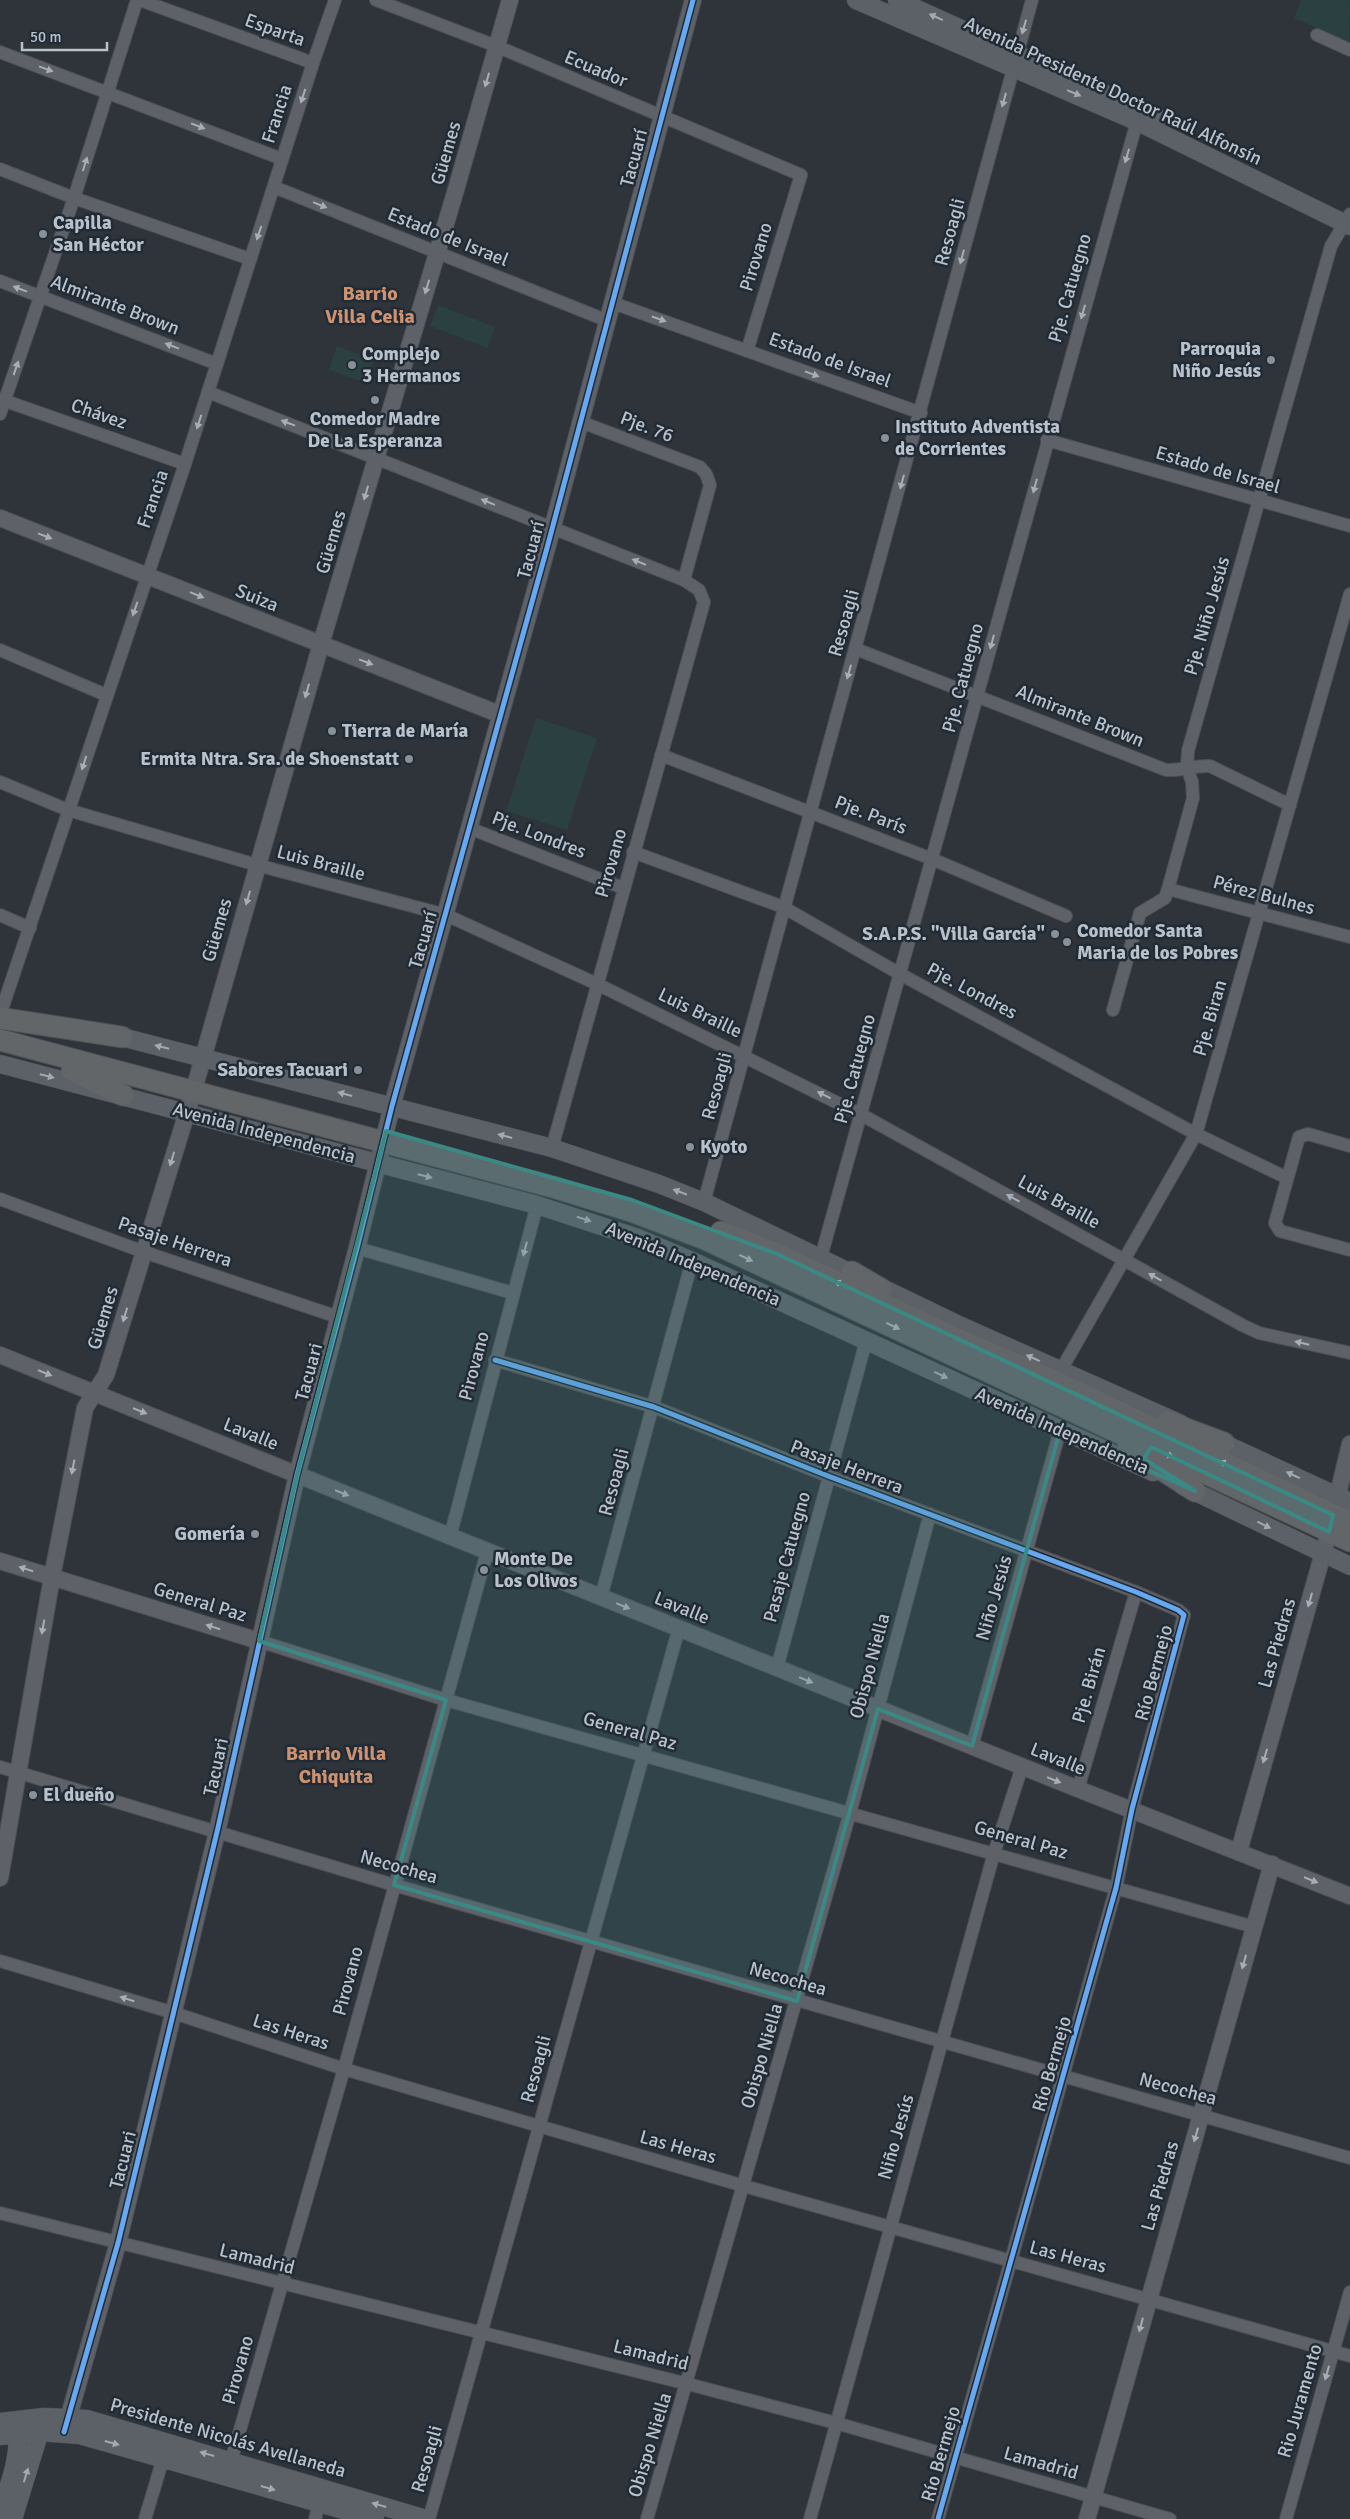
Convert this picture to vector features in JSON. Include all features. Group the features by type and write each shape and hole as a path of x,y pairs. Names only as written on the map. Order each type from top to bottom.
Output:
{"highway":[{"path":"0,1016 122,1037"},
{"name":"Avenida Independencia","path":"0,1016 192,1095"},
{"path":"0,1041 48,1059 123,1095"},
{"name":"Avenida Independencia","path":"0,1041 192,1095 553,1176 686,1218 777,1254 1340,1513 1350,1541"},
{"name":"Avenida Independencia","path":"385,1137 623,1208 705,1239 1053,1382"},
{"path":"852,1272 932,1320 957,1338"},
{"path":"1053,1382 1224,1443"},
{"path":"1053,1382 1195,1491"}],"main road":[{"name":"Avenida Presidente Doctor Raúl Alfonsín","path":"856,0 1015,60"},
{"name":"Avenida Presidente Doctor Raúl Alfonsín","path":"897,0 1015,60 1138,115 1349,218"},
{"name":"Avenida Independencia","path":"122,1037 552,1148 618,1169 704,1202 852,1272 960,1326 1053,1382"},
{"name":"Avenida Independencia","path":"0,1064 123,1095 192,1095 378,1164 537,1205 611,1228 692,1261 1060,1431 1195,1491 1350,1566"},
{"name":"Avenida Independencia","path":"1224,1443 1340,1513"},
{"name":"Presidente Nicolás Avellaneda","path":"0,2436 11,2425 67,2424 87,2419 165,2450 229,2468 319,2503 375,2519"},
{"path":"13,2519 42,2424"},
{"path":"0,2513 16,2459 11,2425"},
{"name":"Presidente Nicolás Avellaneda","path":"319,2503 428,2519"}],"street":[{"name":"Esparta","path":"138,0 313,63"},
{"path":"0,414 2,400 41,297 138,0"},
{"name":"Francia","path":"0,1016 218,364 282,159 335,0"},
{"name":"Ecuador","path":"376,0 496,46 800,175"},
{"name":"Güemes","path":"0,1878 52,1576 85,1408 106,1375 192,1095 321,644 438,253 510,0"},
{"name":"Tacuarí","path":"392,1106 446,915 499,714 553,527 693,0"},
{"name":"Resoagli","path":"704,1202 745,1056 809,812 921,413 1032,0"},
{"path":"1317,35 1350,50"},
{"path":"0,52 282,159"},
{"name":"Pje. Catuegno","path":"821,1257 1138,115"},
{"path":"0,169 74,198 250,259"},
{"name":"Pirovano","path":"747,351 800,175"},
{"name":"Estado de Israel","path":"274,187 608,321"},
{"name":"Pje. Niño Jesús","path":"1113,1010 1140,913 1164,898 1168,888 1192,798 1192,782 1187,767 1188,751 1331,246 1349,218"},
{"name":"Almirante Brown","path":"0,281 218,364"},
{"name":"Estado de Israel","path":"613,303 921,413"},
{"path":"208,392 684,580"},
{"name":"Chávez","path":"2,400 185,464"},
{"name":"Pje. 76","path":"581,422 700,467 706,474 710,485 684,580"},
{"name":"Estado de Israel","path":"1047,440 1350,526"},
{"name":"Suiza","path":"0,518 499,714"},
{"name":"Pirovano","path":"552,1148 660,754 704,602 699,590 684,580"},
{"name":"Pje. Biran","path":"1053,1382 1196,1134 1350,594"},
{"name":"Almirante Brown","path":"856,649 1166,770 1210,766 1290,805"},
{"path":"0,650 106,695"},
{"name":"Pje. París","path":"660,754 932,859 1066,916"},
{"name":"Luis Braille","path":"0,782 68,810 257,865 446,915 597,984 862,1114 1259,1333 1350,1353"},
{"name":"Pje. Londres","path":"469,828 623,888"},
{"name":"Pje. Londres","path":"634,852 783,907 900,974 1196,1134 1287,1178"},
{"name":"Pérez Bulnes","path":"1168,888 1350,937"},
{"path":"0,915 30,928"},
{"name":"Tacuari","path":"67,2424 118,2243 218,1832 297,1475 357,1248 392,1106"},
{"path":"1350,1146 1308,1134 1299,1137 1275,1223 1280,1231 1350,1250"},
{"name":"Pasaje Herrera","path":"0,1199 144,1252 338,1317"},
{"name":"Pirovano","path":"450,1537 537,1205"},
{"path":"357,1248 513,1293"},
{"name":"Resoagli","path":"601,1597 692,1261"},
{"name":"Pasaje Catuegno","path":"777,1668 866,1341"},
{"name":"Lavalle","path":"0,1355 1022,1767 1350,1896"},
{"name":"Pasaje Herrera","path":"495,1360 654,1407 828,1476 1136,1592 1178,1610 1184,1615"},
{"name":"Niño Jesús","path":"972,1746 1060,1431"},
{"name":"Las Piedras","path":"1238,1851 1323,1553 1340,1513 1349,1451"},
{"name":"Obispo Niella","path":"647,2519 688,2384 850,1813 930,1514"},
{"name":"Pirovano","path":"229,2468 344,2069 487,1552"},
{"name":"General Paz","path":"0,1560 446,1700 1254,1927"},
{"name":"Pje. Birán","path":"1078,1789 1136,1592"},
{"name":"Río Bermejo","path":"938,2519 1116,1888 1132,1809 1184,1615"},
{"name":"Resoagli","path":"428,2519 483,2332 590,1941 679,1628"},
{"path":"0,1766 18,1772"},
{"name":"Niño Jesús","path":"810,2519 994,1853 1022,1767"},
{"name":"Necochea","path":"18,1772 394,1885 1064,2077 1202,2114 1350,2158"},
{"name":"Las Piedras","path":"1087,2519 1272,1864"},
{"name":"Las Heras","path":"0,1961 174,2013 344,2069 744,2186 1350,2356"},
{"name":"Lamadrid","path":"0,2213 688,2384 836,2423 1170,2519"},
{"name":"Rio Juramento","path":"1286,2519 1350,2292"},
{"path":"145,2519 165,2450"}],"highlighted area":[{"path":"386,1131 632,1200 777,1254 1333,1515 1329,1532 1151,1447 1144,1459 1195,1491 1060,1431 972,1746 878,1709 797,2001 394,1885 446,1700 259,1641 297,1475"}],"green space":[{"path":"1301,0 1350,0 1349,42 1294,18"},
{"path":"438,305 495,327 487,348 430,326"},
{"name":"Complejo 3 Hermanos","path":"337,346 374,360 366,383 329,370"},
{"path":"536,718 597,738 567,830 506,811"}],"cycle path":[{"path":"64,2432 118,2243 217,1832 297,1475 357,1248 392,1106 547,548 693,0"},
{"path":"495,1360 654,1407 828,1476 1136,1592 1178,1610 1184,1615 1132,1809 1116,1888 938,2519"}],"place":[{"name":"Capilla San Héctor","path":"43,234"},
{"name":"Parroquia Niño Jesús","path":"1271,360"},
{"name":"Complejo 3 Hermanos","path":"352,365"},
{"name":"Comedor Madre De La Esperanza","path":"375,400"},
{"name":"Instituto Adventista de Corrientes","path":"885,438"},
{"name":"Tierra de María","path":"332,731"},
{"name":"Ermita Ntra. Sra. de Shoenstatt","path":"409,759"},
{"name":"S.A.P.S. \"Villa García\"","path":"1055,934"},
{"name":"Comedor Santa Maria de los Pobres","path":"1067,942"},
{"name":"Sabores Tacuari","path":"358,1070"},
{"name":"Kyoto","path":"690,1147"},
{"name":"Gomería","path":"255,1534"},
{"name":"Monte De Los Olivos","path":"484,1570"},
{"name":"El dueño","path":"33,1795"}],"district":[{"name":"Barrio Villa Celia","path":"370,304"},
{"name":"Barrio Villa Chiquita","path":"336,1764"}]}
